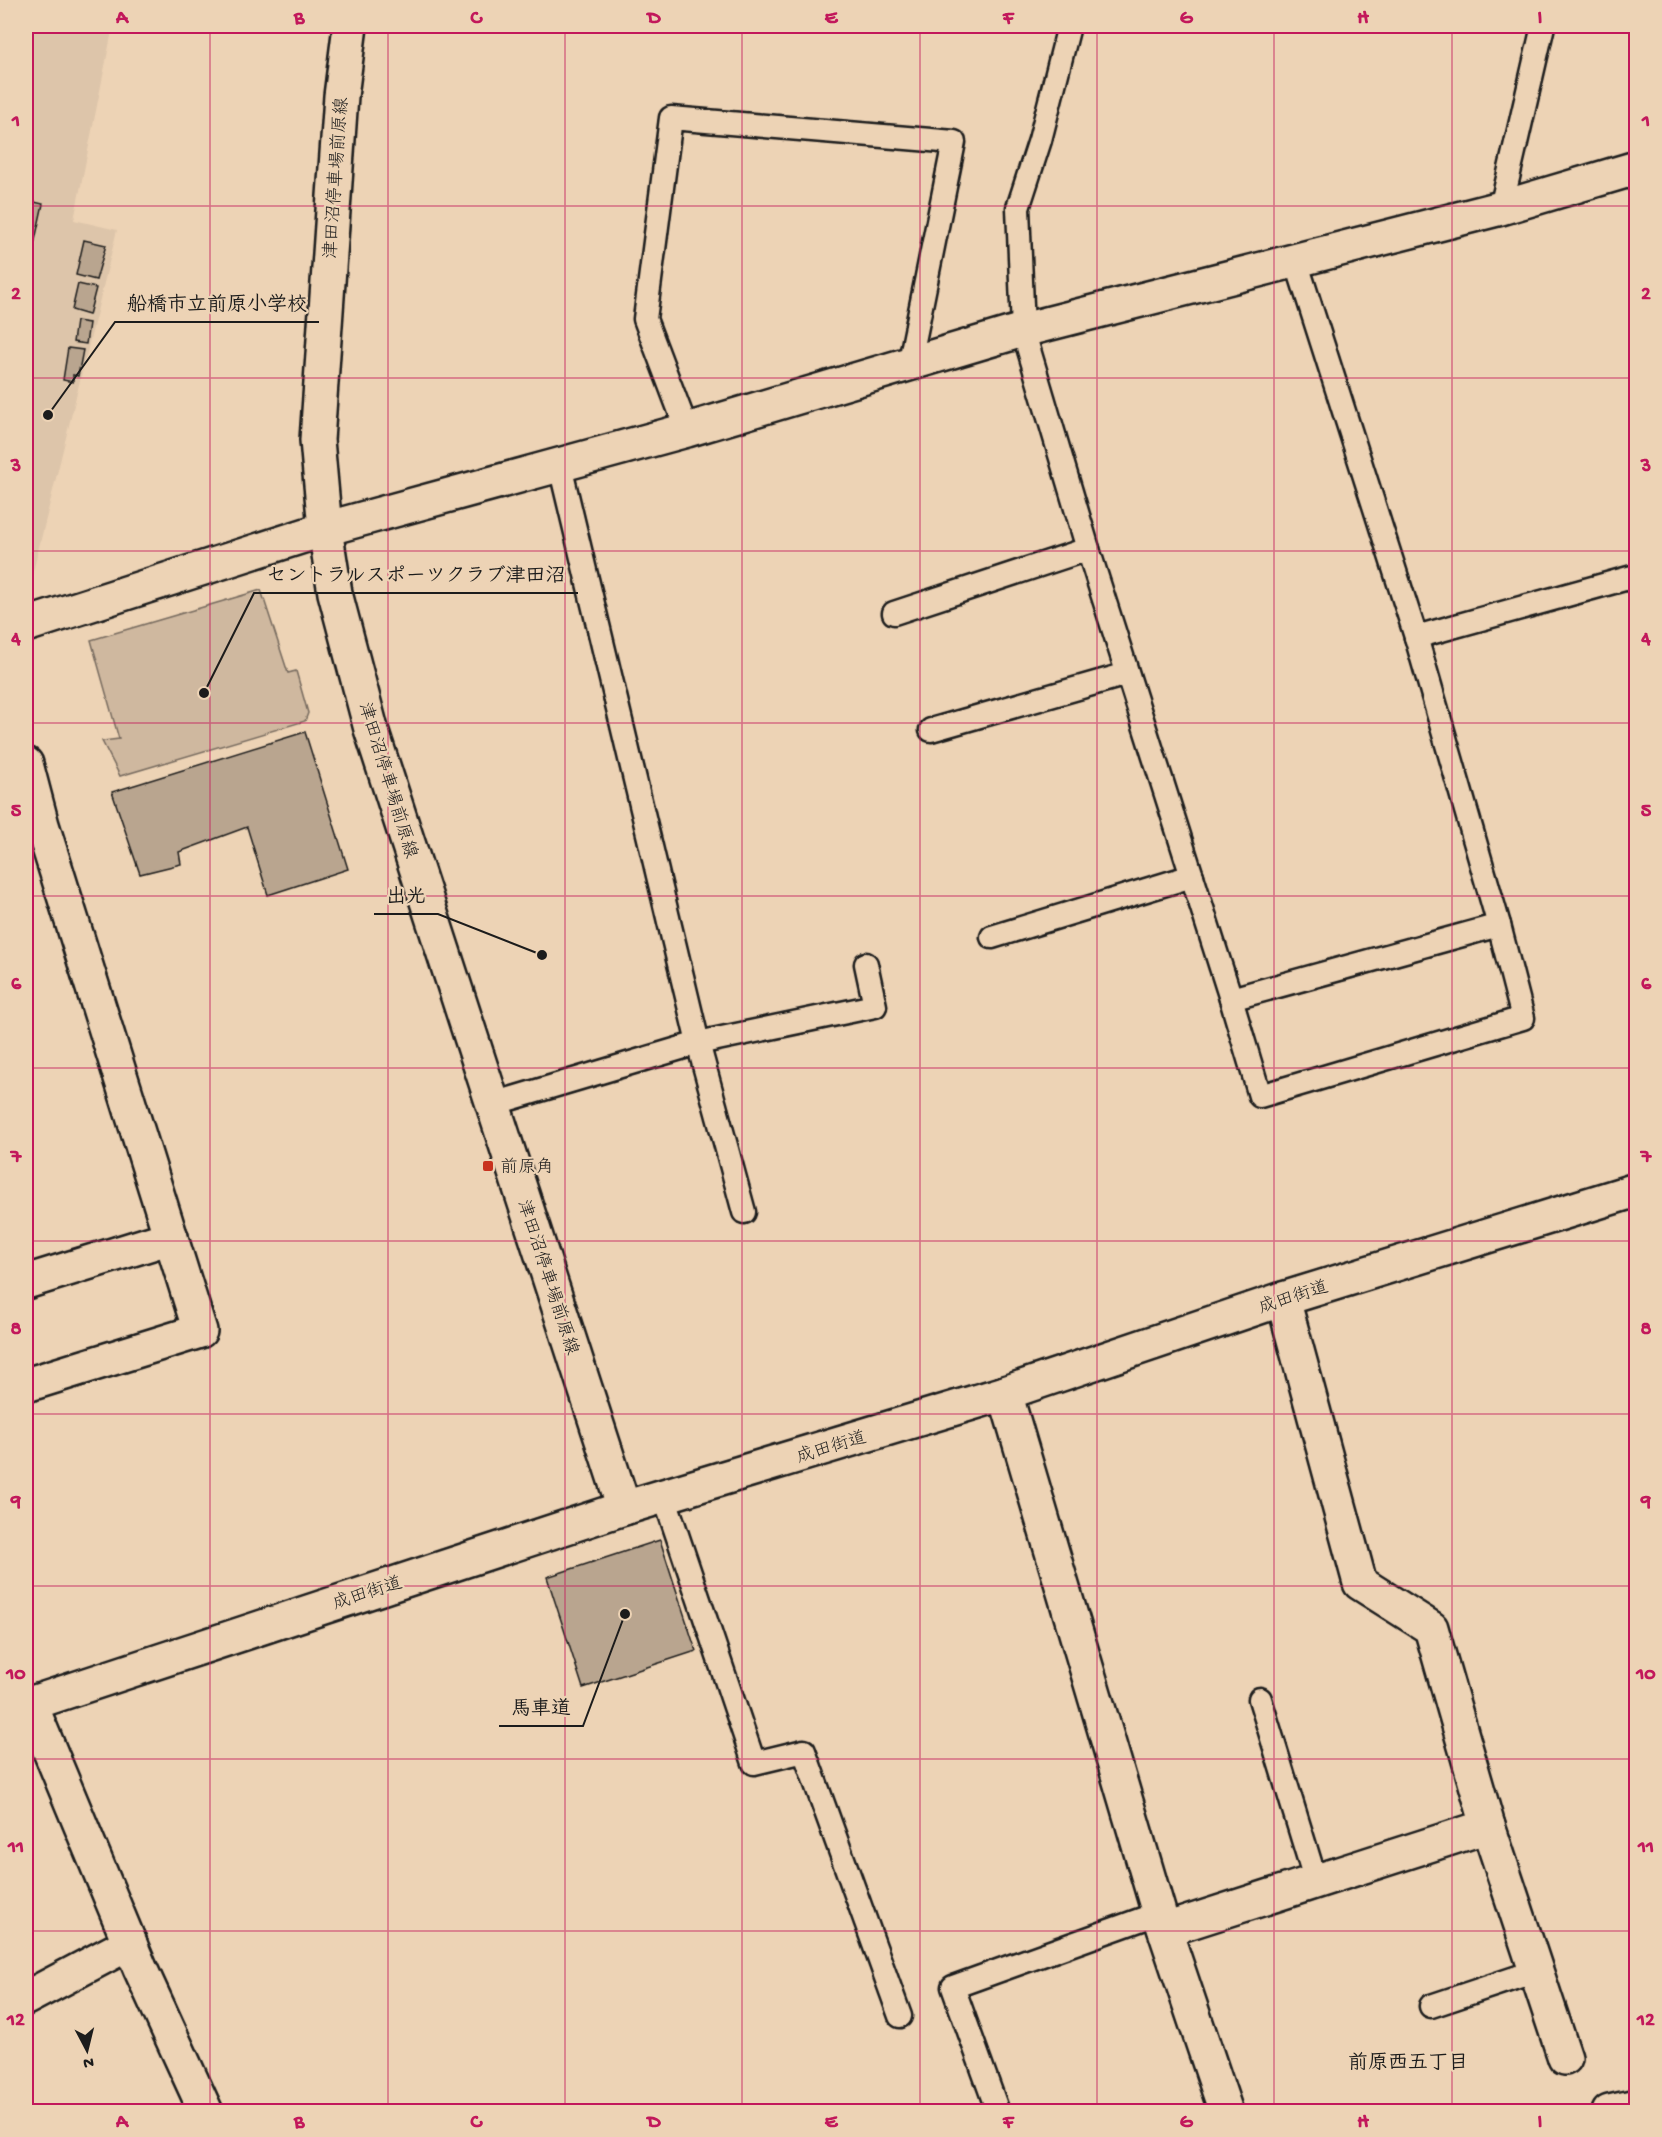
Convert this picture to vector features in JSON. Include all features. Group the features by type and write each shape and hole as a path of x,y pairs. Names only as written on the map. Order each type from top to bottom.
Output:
{"main road":[{"name":"津田沼停車場前原線","path":"350,26 341,96 317,440 325,529 335,593 371,729 624,1508"},
{"path":"26,625 325,529 561,466 909,366 1023,330 1501,208 1636,168"},
{"path":"26,764 34,827 171,1237 200,1331 26,1385"},
{"name":"成田街道","path":"28,1704 624,1508 1005,1393 1284,1299 1635,1197"},
{"path":"26,1282 171,1237"},
{"path":"1284,1299 1360,1583 1431,1628 1488,1826 1565,2058"},
{"path":"1005,1393 1162,1922 1226,2112"},
{"path":"28,1704 130,1943 206,2112"},
{"path":"1162,1922 1316,1882 1488,1826"},
{"path":"26,1998 130,1943"},
{"path":"1609,2112 1636,2106"}],"lane":[{"path":"1069,26 1040,140 1018,208 1023,330 1088,549 1260,1096 1523,1018 1416,637 1296,261"},
{"path":"1501,208 1543,26"},
{"path":"687,430 645,319 671,118 954,142 909,366"},
{"path":"561,466 698,1043 744,1212"},
{"path":"894,613 1088,549"},
{"path":"1416,637 1632,577"},
{"path":"931,730 1127,675"},
{"path":"992,938 1192,876"},
{"path":"1231,999 1498,926"},
{"path":"493,1104 698,1043 875,1006 866,964"},
{"path":"664,1496 754,1763 804,1751 900,2016"},
{"path":"1260,1699 1316,1882"},
{"path":"998,2112 953,1987 1162,1922"},
{"path":"1431,2006 1536,1971"}],"shaded area":[{"path":"26,26 113,26 74,220 117,230 26,600"},
{"path":"261,590 288,673 296,671 308,713 305,721 120,776 102,741 119,739 91,640"}],"building":[{"path":"26,200 43,204 26,281"},
{"path":"84,240 106,245 96,280 76,275"},
{"path":"78,284 96,288 89,315 72,310"},
{"path":"76,321 89,323 86,344 73,342"},
{"path":"68,348 83,350 78,376 73,375 73,382 63,380"},
{"path":"305,732 348,869 268,895 247,827 179,852 181,864 140,874 112,792"},
{"path":"660,1540 696,1651 583,1688 547,1577"}],"place":[{"name":"船橋市立前原小学校","path":"48,415"},
{"name":"セントラルスポーツクラブ津田沼","path":"204,693"},
{"name":"出光","path":"542,955"},
{"name":"前原角","path":"488,1166"},
{"name":"馬車道","path":"625,1614"}],"district":[{"name":"前原西五丁目","path":"1408,2061"}]}
